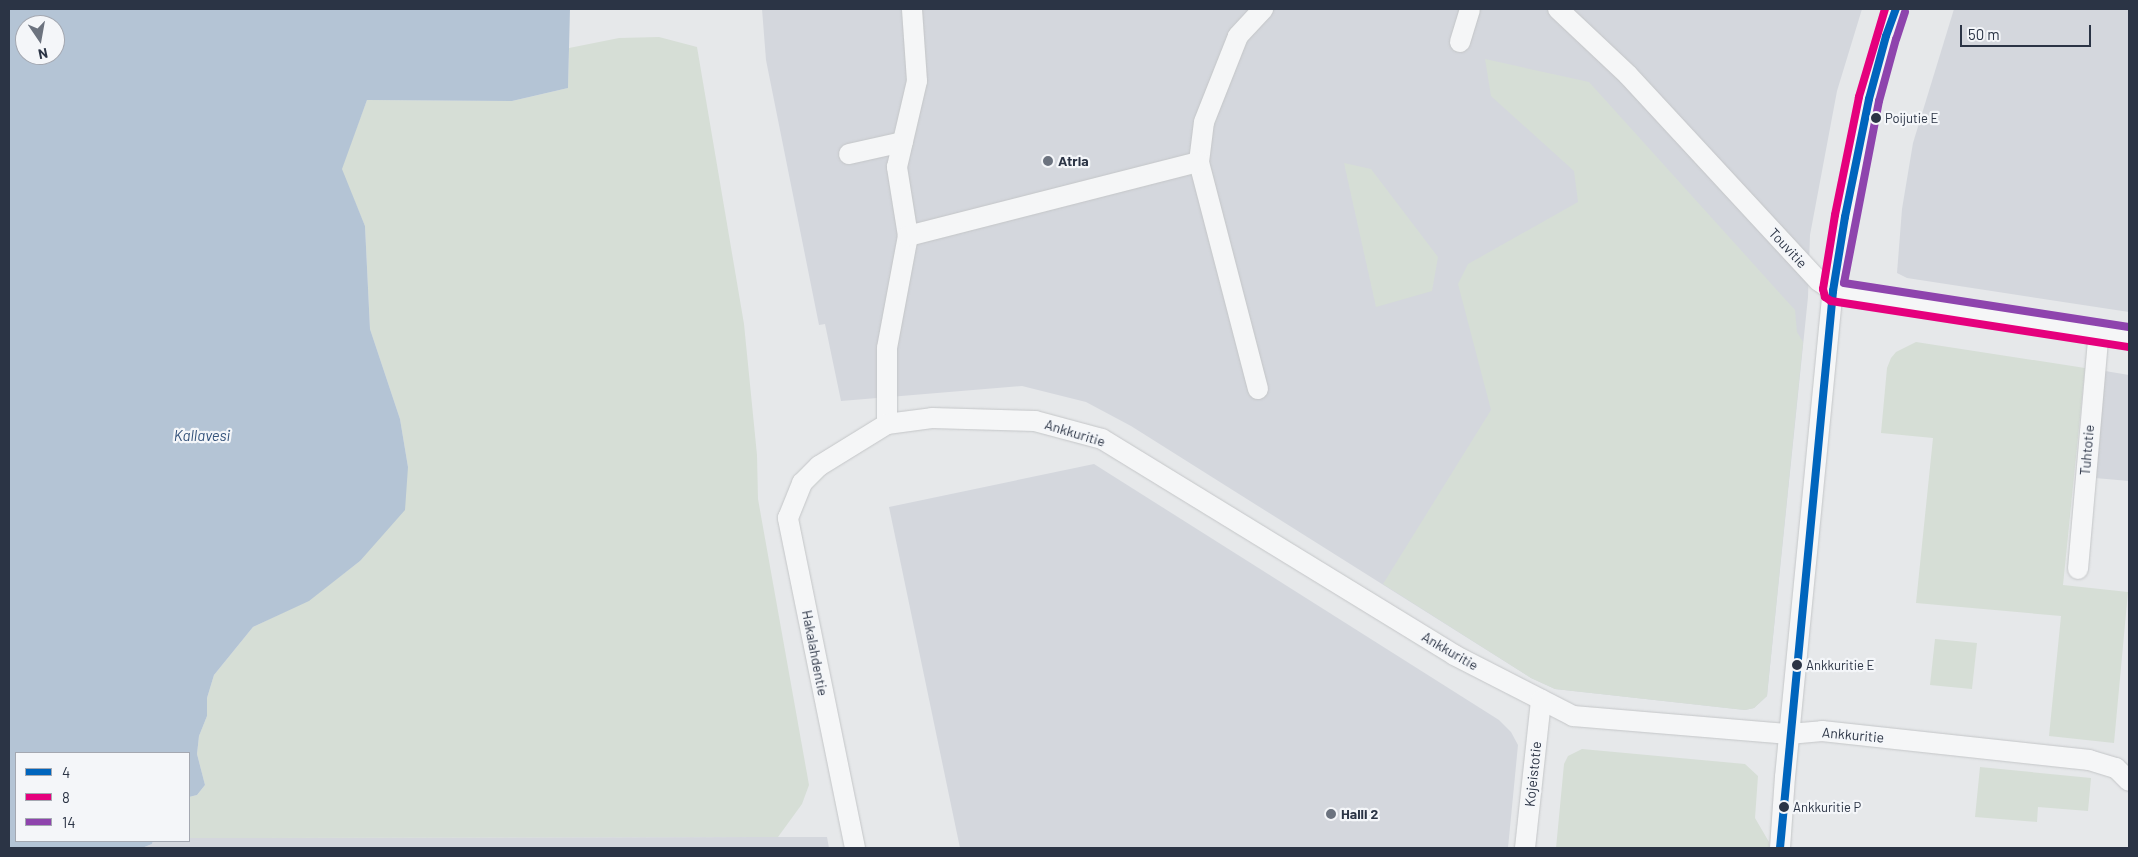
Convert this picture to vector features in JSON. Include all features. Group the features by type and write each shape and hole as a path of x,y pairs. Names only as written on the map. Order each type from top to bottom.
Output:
{"street":[{"path":"887,424 887,348 908,236 897,167 917,81 912,9"},
{"path":"1258,389 1199,162 1204,122 1238,36 1263,9"},
{"path":"1460,42 1470,9"},
{"name":"Touvitie","path":"1558,9 1628,74 1819,281 1833,291"},
{"path":"1780,848 1789,734 1833,291 1845,217 1869,99 1886,36 1896,9"},
{"path":"849,154 903,142"},
{"path":"908,236 1199,162"},
{"path":"1833,291 2129,337"},
{"name":"Tuhtotie","path":"2078,570 2099,332"},
{"name":"Ankkuritie","path":"819,466 887,424 932,418 1036,421 1102,439 1454,655 1573,716 1789,734 1822,731 2089,760 2116,768 2129,781"},
{"name":"Hakalahdentie","path":"819,466 802,483 788,518 855,848"},
{"name":"Kojeistotie","path":"1525,848 1541,700"}],"shaded area":[{"name":"Atria","path":"762,9 1862,9 1837,91 1810,235 1808,297 1767,696 1754,708 1745,710 1555,689 1531,678 1131,426 1086,402 1022,386 841,401 825,324 819,325 766,60"},
{"path":"1954,9 2129,9 2129,312 1907,278 1897,273 1902,209 1913,143"},
{"path":"659,37 697,47 744,324 757,455 758,499 809,785 802,804 778,837 190,838 190,797 197,795 205,785 197,754 199,736 207,716 207,698 214,675 253,627 309,600 360,561 408,467 400,419 370,329 365,226 341,169 367,100 512,101 568,88 569,48 619,38"},
{"path":"1485,59 1589,82 1795,310 1797,332 1803,342 1767,696 1754,708 1745,710 1555,689 1531,678 1383,584 1491,410 1458,284 1468,264 1578,202 1574,171 1491,96"},
{"path":"1344,163 1371,169 1438,257 1432,291 1376,307"},
{"path":"1916,342 2085,368 2063,585 2128,592 2114,743 2049,736 2061,616 1916,603 1933,438 1881,433 1887,368 1896,352"},
{"path":"2105,371 2129,375 2129,481 2095,478"},
{"path":"1094,464 1499,720 1511,732 1518,745 1508,848 960,848 889,507"},
{"path":"1935,639 1977,643 1972,689 1930,685"},
{"path":"1582,749 1745,764 1758,776 1755,818 1769,842 1769,848 1556,848 1564,764 1568,756"},
{"path":"1980,767 2091,778 2088,811 2038,807 2037,822 1975,817"},
{"path":"827,837 829,848 142,848 153,842 190,842 190,838"}],"water":[{"name":"Kallavesi","path":"9,9 570,9 568,88 512,101 367,100 342,169 365,226 370,329 400,419 408,467 405,510 360,561 309,601 253,627 214,675 207,698 207,716 199,736 197,754 205,785 197,795 190,797 190,752 15,752 15,842 153,842 142,848 9,848"}],"transit line":[{"name":"8","path":"1885,9 1859,97 1835,215 1823,289 1825,297 1831,301 2127,347"},
{"name":"4","path":"1780,848 1833,291 1845,217 1869,99 1886,36 1896,9"},
{"name":"14","path":"1905,12 1879,101 1844,283 2129,327"}],"place":[{"name":"Poijutie E","path":"1876,118"},
{"name":"Atria","path":"1048,161"},
{"name":"Ankkuritie E","path":"1797,665"},
{"name":"Ankkuritie P","path":"1784,807"},
{"name":"Halli 2","path":"1331,814"}]}
